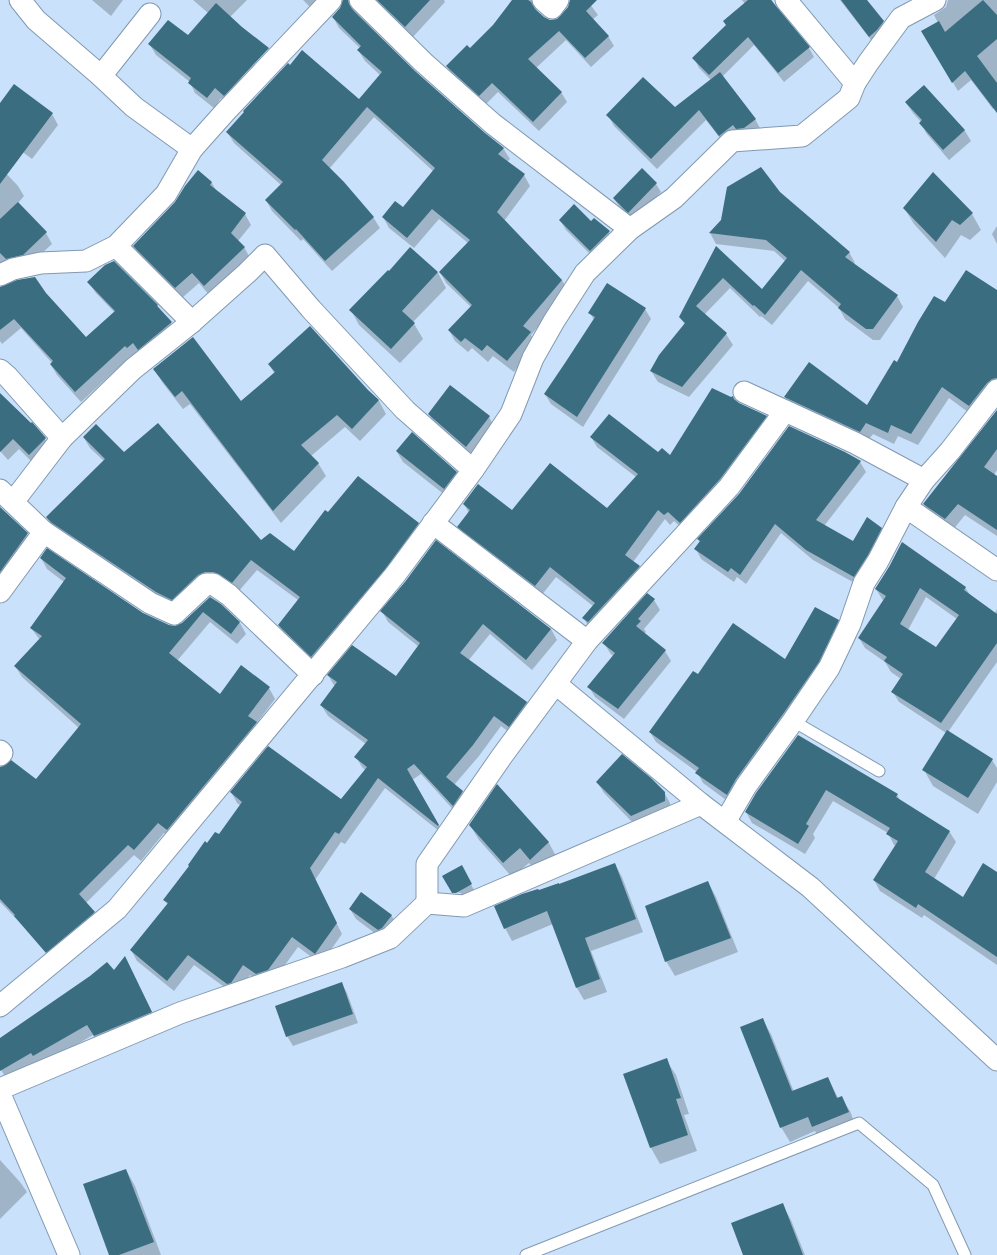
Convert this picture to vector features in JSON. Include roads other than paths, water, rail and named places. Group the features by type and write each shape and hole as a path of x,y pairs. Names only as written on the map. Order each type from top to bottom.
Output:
{"street":[{"path":"20,0 36,20 101,76 134,107 192,150"},
{"path":"0,275 13,269 41,263 86,261 116,246 166,194 192,150 225,112 331,0"},
{"path":"360,0 423,62 493,124 630,229"},
{"path":"543,0 552,8 558,0"},
{"path":"786,0 855,83"},
{"path":"0,1006 117,909 395,575 473,470 511,414 533,358 554,321 585,273 630,229 674,198 732,141 802,136 849,98 855,83 901,18 935,0"},
{"path":"101,76 150,14"},
{"path":"116,246 192,322"},
{"path":"313,674 229,596 213,584 206,584 174,614 150,603 44,532 6,496 132,369 192,322 266,255 311,309 405,410 473,470"},
{"path":"0,370 62,438"},
{"path":"725,822 746,786 829,668 850,624 864,583 878,561 906,507 924,480 950,451 997,390"},
{"path":"744,392 855,444 924,480"},
{"path":"0,1088 180,1013 342,957 390,938 427,903 427,864 502,756 587,641 729,487 785,411"},
{"path":"906,507 997,570"},
{"path":"433,523 587,641"},
{"path":"0,592 44,532"},
{"path":"556,684 701,804 810,887 997,1060"},
{"path":"0,750 2,753 0,755"},
{"path":"427,903 464,906 701,804"},
{"path":"0,1094 69,1255"}],"lane":[{"path":"793,721 879,771"},
{"path":"526,1255 859,1123 933,1185 965,1255"}]}
